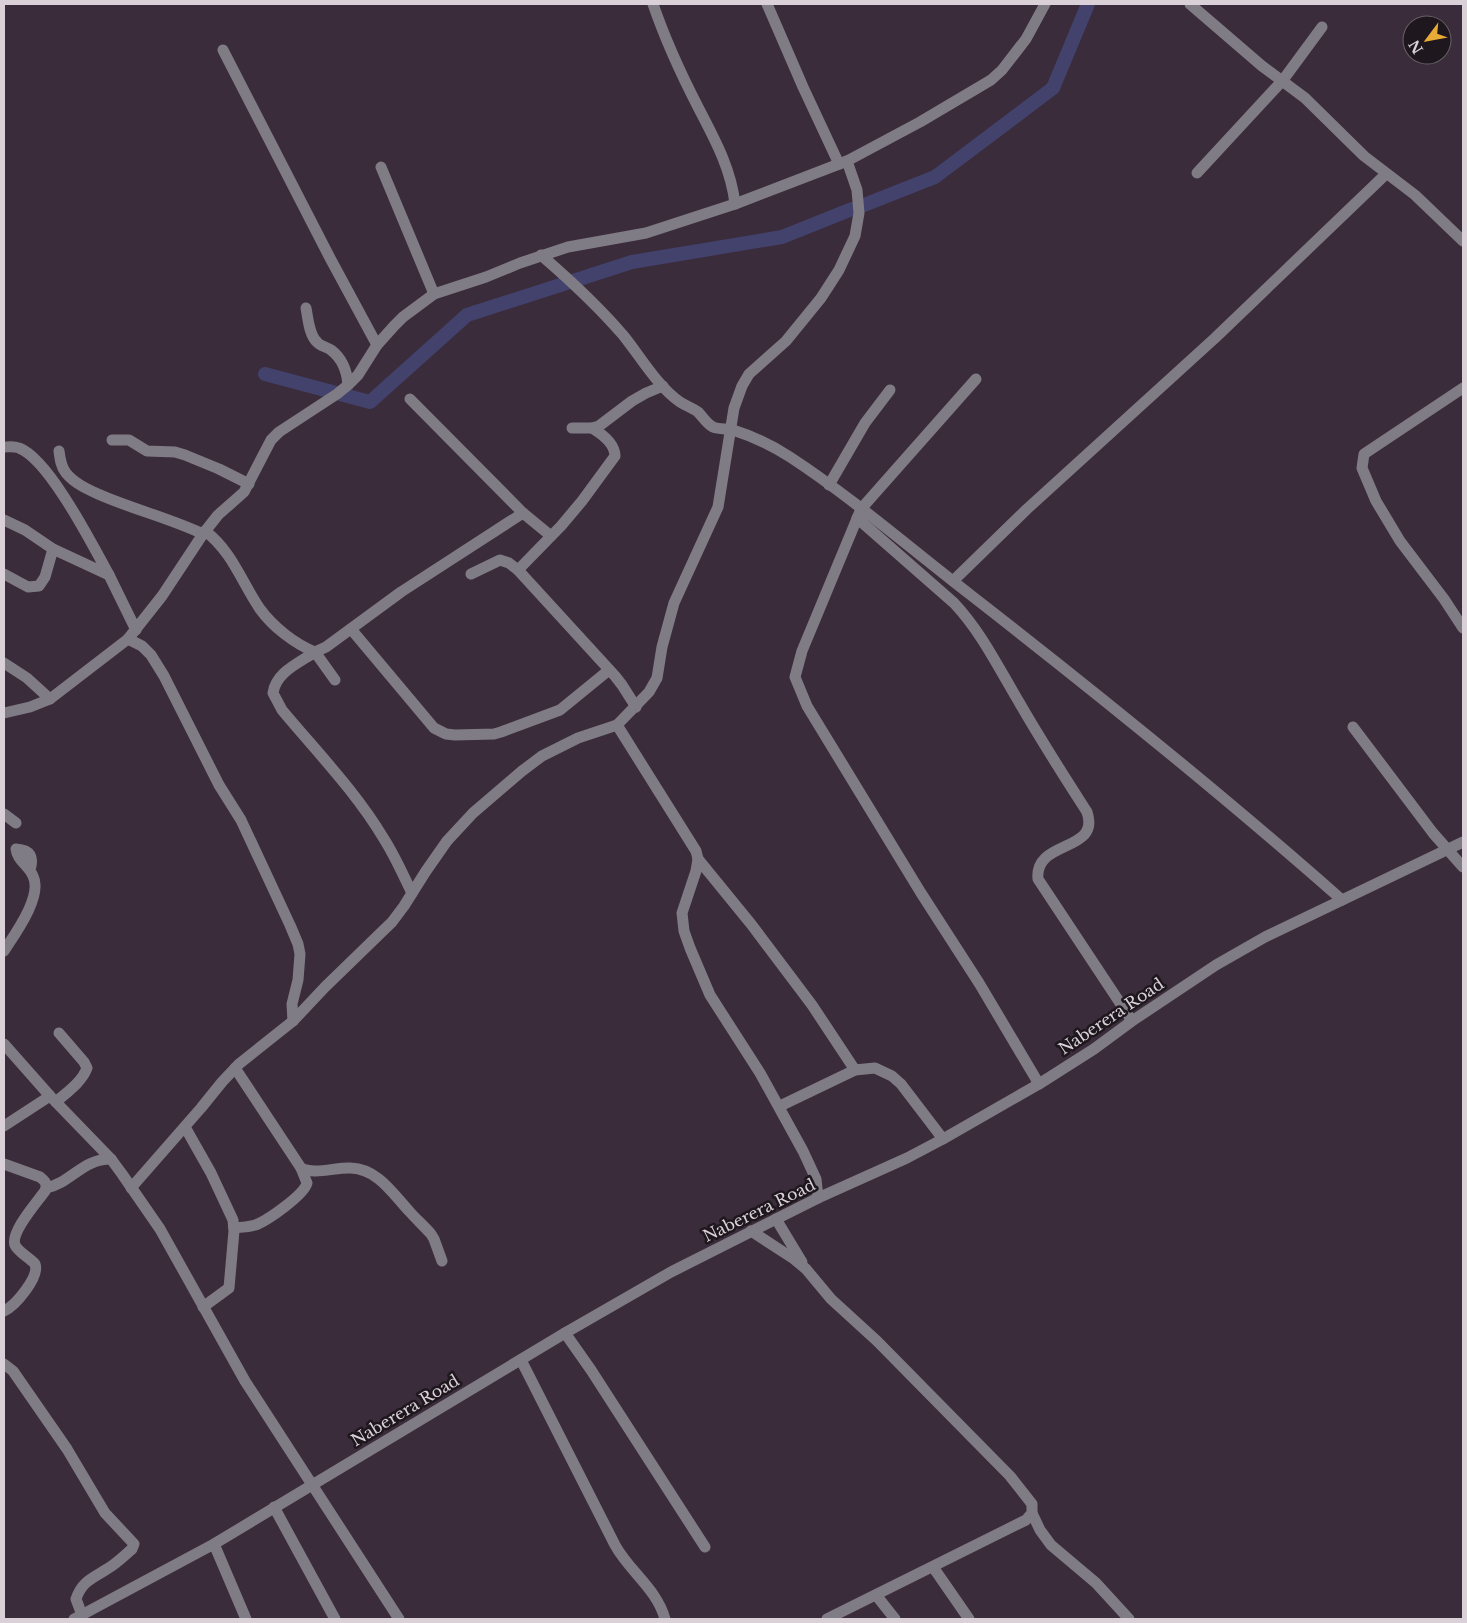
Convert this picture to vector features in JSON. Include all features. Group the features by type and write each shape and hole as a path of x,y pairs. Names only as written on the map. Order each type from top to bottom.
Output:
{"street":[{"path":"653,4 697,104 727,166 735,204"},
{"path":"131,1188 235,1068 293,1021 325,986 392,922 426,871 455,832 473,813 542,756 564,744 617,725 649,692 657,678 662,647 674,603 718,507 734,408 746,380 755,369 786,341 821,298 839,270 855,236 859,213 857,190 803,87 767,4"},
{"path":"4,714 50,699 132,634 177,574 204,532 218,515 238,498 249,484 271,440 279,432 348,385 365,366 377,345 403,316 434,294 568,247 646,233 735,204 843,162 920,122 991,80 1002,70 1026,39 1045,4"},
{"path":"1190,4 1262,66 1305,98 1364,156 1415,195 1463,241"},
{"path":"1197,173 1282,80 1322,27"},
{"path":"223,50 377,345"},
{"path":"381,167 434,294"},
{"path":"953,581 1027,509 1215,338 1386,174"},
{"path":"541,255 572,282 622,333 663,386 681,403 696,410 709,425 721,429 731,429 759,441 788,456 829,485 954,603 973,624 1087,812 1090,820 1086,834 1044,858 1037,870 1038,879 1132,1021"},
{"path":"306,308 313,337 316,342 334,352 343,364 348,385"},
{"path":"976,379 859,514 802,651 795,677 807,706 921,893 979,982 1039,1084"},
{"path":"572,428 599,426 646,393 663,386"},
{"path":"1463,388 1364,454 1362,468 1376,501 1400,541 1444,599 1463,628"},
{"path":"829,485 865,423 890,390"},
{"path":"410,399 470,457 523,513 551,536"},
{"path":"518,570 582,501 615,456 613,449 606,439 592,428"},
{"path":"112,440 129,440 147,451 175,452 185,455 220,469 249,484"},
{"path":"4,447 16,447 22,450 36,460 51,477 108,575 132,634 158,665 220,785 241,820 298,944 300,954 298,980 292,1004 293,1021"},
{"path":"59,451 66,473 86,488 124,505 204,532 216,539 229,556 251,595 271,622 290,638 315,652 335,680"},
{"path":"412,893 385,840 366,811 282,710 274,697 273,689 282,674 326,647 401,592 523,513"},
{"path":"859,514 883,524 1096,693 1298,861 1342,900"},
{"path":"4,520 25,530 53,549 108,575"},
{"path":"4,574 28,587 39,586 45,577 53,549"},
{"path":"471,574 500,560 509,563 518,570 622,685 636,707"},
{"path":"351,629 434,728 446,734 494,734 544,716 564,707 609,670"},
{"path":"4,663 27,678 50,699"},
{"path":"617,725 690,840 698,859 751,924 812,1005 854,1070"},
{"path":"1353,727 1409,802 1463,868"},
{"path":"4,814 16,822"},
{"name":"Naberera Road","path":"78,1617 214,1544 565,1333 671,1272 818,1198 907,1158 1039,1084 1238,951 1463,842"},
{"path":"698,859 682,914 684,931 710,995 780,1106 815,1174 818,1198"},
{"path":"4,951 31,904 35,880 30,870"},
{"path":"4,1126 74,1086 83,1075 86,1068 84,1062 59,1033"},
{"path":"4,1044 53,1099 111,1159 160,1229 245,1381 399,1619"},
{"path":"234,1228 247,1227 262,1222 301,1192 307,1183 301,1168 235,1068"},
{"path":"780,1106 854,1070 875,1068 892,1076 915,1101 943,1139"},
{"path":"185,1127 211,1173 231,1215 234,1228 228,1288 203,1306"},
{"path":"4,1311 12,1306 34,1278 35,1264 16,1248 14,1238 46,1188 58,1184 94,1161 111,1159"},
{"path":"4,1164 40,1176 46,1183 46,1188"},
{"path":"301,1168 309,1171 353,1168 371,1174 392,1191 431,1234 442,1261"},
{"path":"776,1219 806,1269 831,1299 877,1341 1010,1476 1030,1500 1033,1507 1032,1512 1040,1530 1051,1545 1096,1583 1130,1619"},
{"path":"751,1231 806,1269"},
{"path":"565,1333 591,1370 705,1548"},
{"path":"521,1360 614,1545 627,1565 655,1596 663,1610 665,1619"},
{"path":"4,1364 19,1379 52,1427 105,1513 134,1544 128,1552 107,1569 92,1577 80,1590 76,1599 78,1617"},
{"path":"274,1507 335,1619"},
{"path":"827,1619 1026,1520 1032,1512"},
{"path":"214,1544 246,1619"},
{"path":"933,1567 968,1619"},
{"path":"876,1596 895,1619"}],"waterway":[{"path":"864,205 935,177 1053,88 1088,4"},
{"path":"265,374 370,402 467,315 632,262 782,237 852,209"}]}
